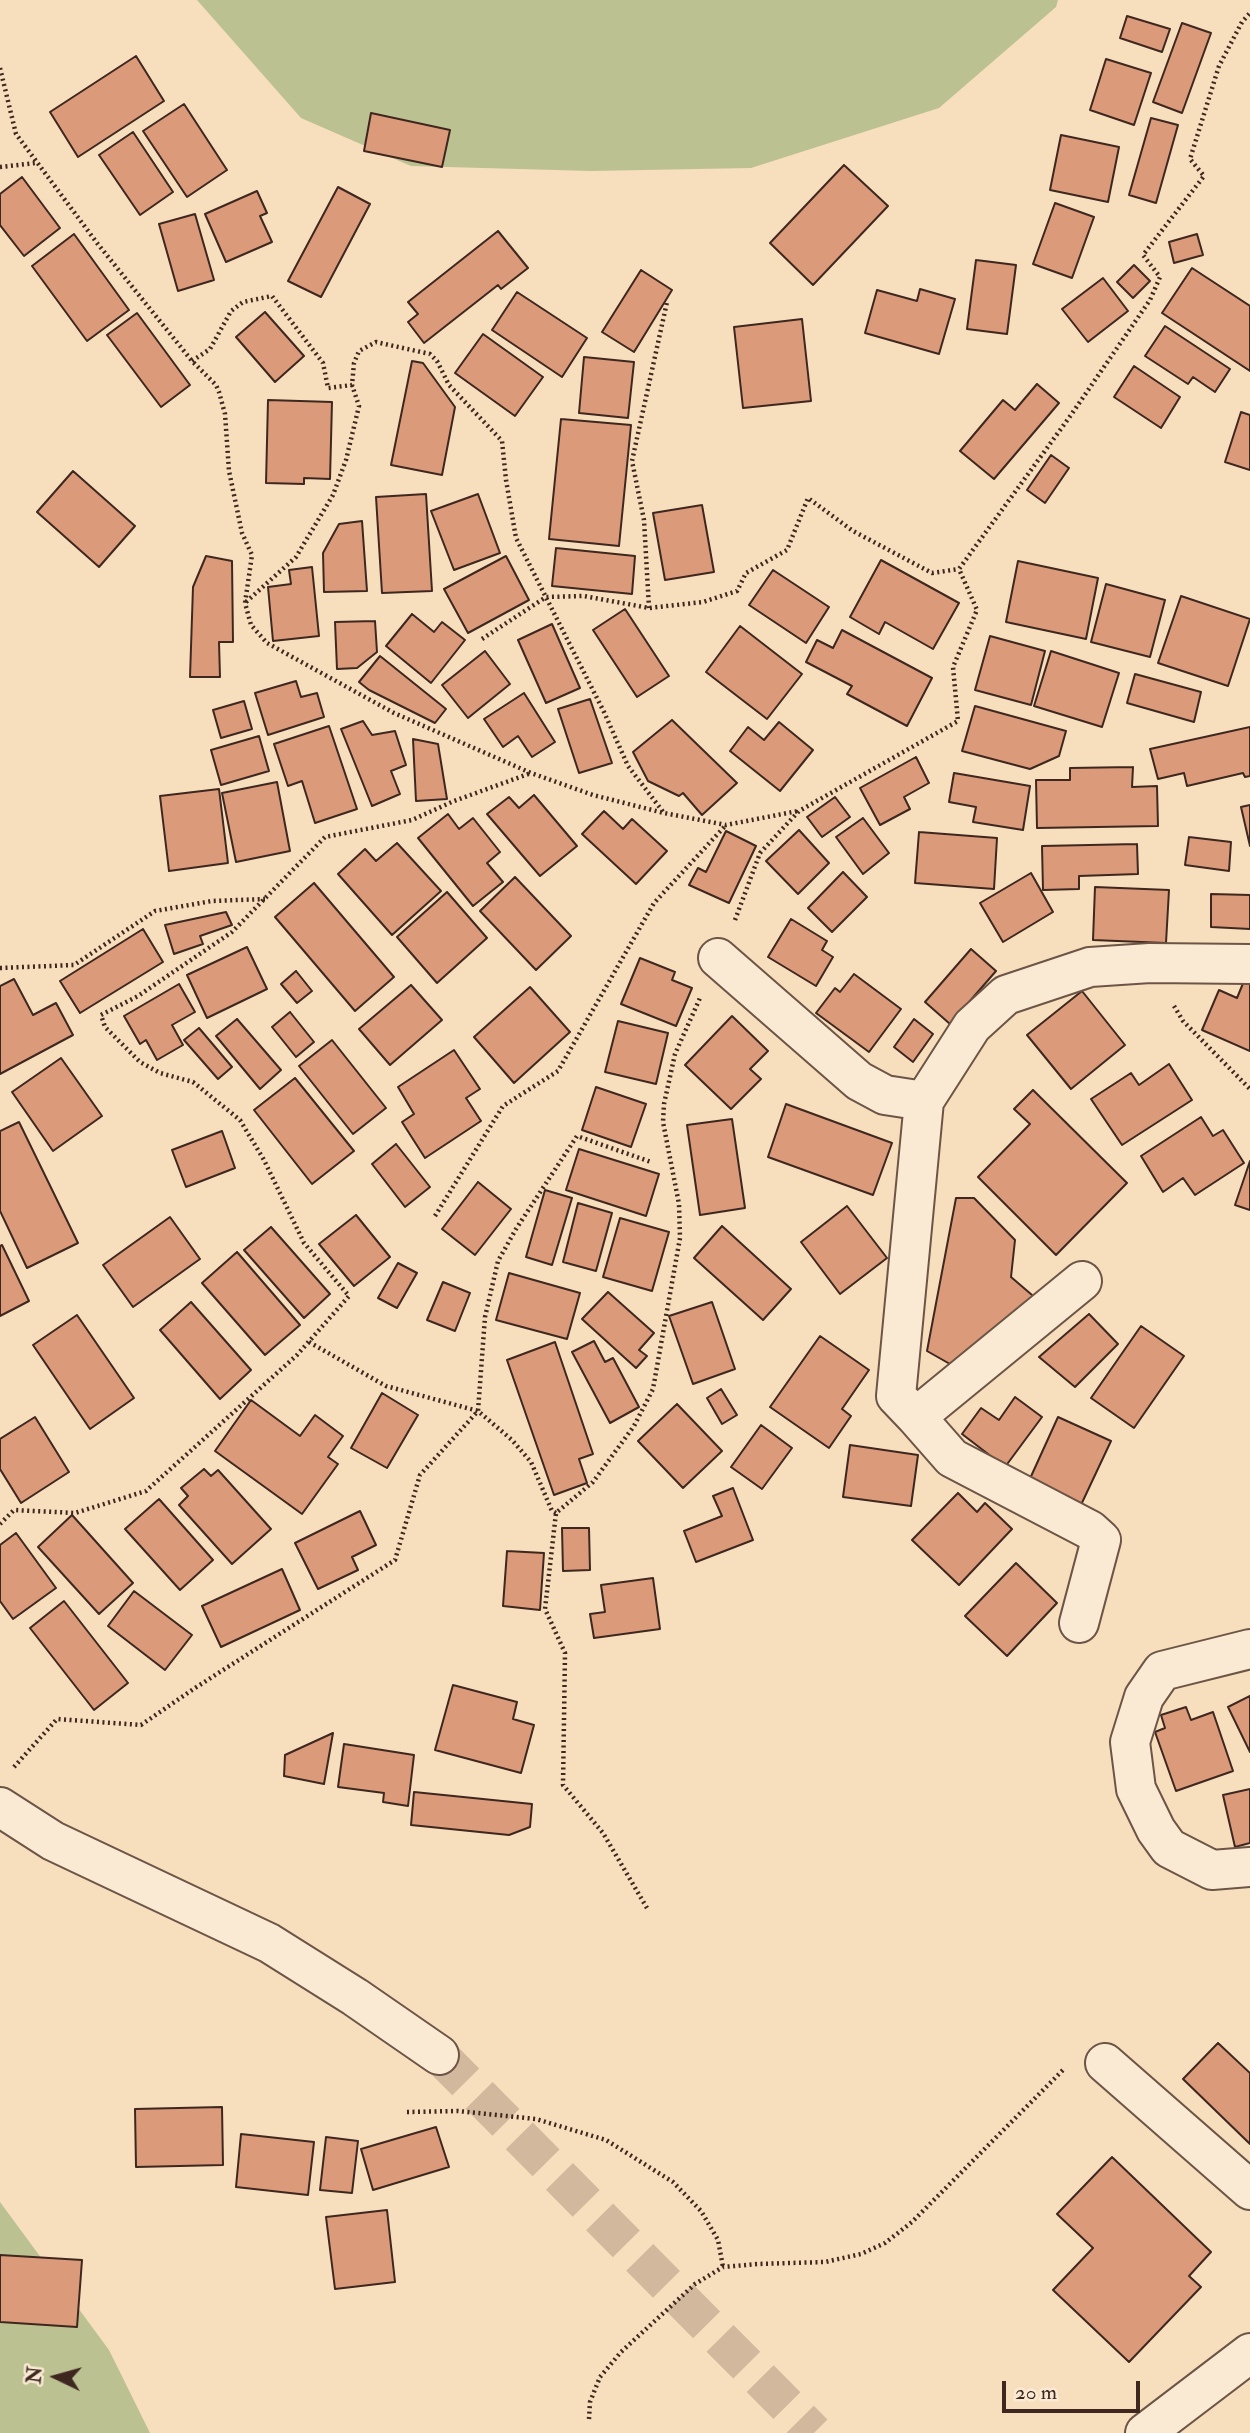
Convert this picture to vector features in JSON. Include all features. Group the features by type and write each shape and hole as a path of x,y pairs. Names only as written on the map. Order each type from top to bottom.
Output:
{"street":[{"path":"718,958 859,1081 885,1095 924,1101"},
{"path":"1079,1623 1101,1540 1090,1530 952,1458 896,1396 924,1101 972,1026 1006,995 1090,967 1150,963 1250,964"},
{"path":"916,1417 1082,1281"},
{"path":"1250,1649 1162,1671 1144,1697 1130,1742 1136,1789 1156,1830 1169,1848 1212,1870 1250,1867"},
{"path":"4,1791 53,1841 269,1943 355,1997 439,2055"},
{"path":"1105,2063 1250,2190"},
{"path":"1145,2433 1250,2353"}],"path":[{"path":"482,639 546,597 584,596 649,608 703,602 737,591 746,573 787,550 808,498 853,531 932,573 959,569 1071,415 1150,300 1160,277 1143,255 1204,176 1191,159 1194,147 1219,66 1242,22 1250,13"},
{"path":"0,68 16,134 97,243 192,361 216,385 225,414 229,471 242,533 252,555 245,603 251,625 267,643 394,713 531,773 593,795 726,825 799,811"},
{"path":"0,167 36,163"},
{"path":"192,361 209,349 230,311 243,302 272,296 324,363 328,387 352,385"},
{"path":"649,608 644,520 632,461 667,302"},
{"path":"245,603 296,557 333,495 346,460 359,406 352,385 354,363 359,351 376,342 425,351 437,361 449,385 502,441 516,538 604,712 628,766 664,813"},
{"path":"647,1908 603,1833 563,1785 565,1653 545,1609 556,1513 593,1482 634,1426 653,1389 680,1238 679,1204 663,1122 674,1054 729,936 761,853 799,811 958,721 953,667 977,610 959,569"},
{"path":"0,1524 14,1510 75,1513 146,1491 297,1355 349,1296 304,1243 264,1160 240,1120 193,1082 160,1073 140,1062 105,1027 101,1015 138,996 232,932 325,837 412,821 531,773"},
{"path":"435,1216 503,1106 558,1071 654,903 726,825"},
{"path":"0,968 74,965 155,911 212,901 266,898"},
{"path":"1183,1021 1250,1089"},
{"path":"4,1791 58,1718 141,1725 395,1560 420,1475 478,1411 485,1317 498,1261 516,1228 577,1136 650,1162"},
{"path":"309,1342 386,1386 478,1411 512,1440 531,1462 552,1511 556,1513"},
{"path":"589,2419 590,2402 600,2376 621,2352 695,2284 723,2267 825,2262 860,2254 884,2243 912,2222 1067,2066 1105,2063"},
{"path":"407,2112 458,2111 536,2119 606,2140 673,2182 701,2211 718,2240 723,2267"}],"green space":[{"path":"197,0 1058,0 1056,7 939,108 751,168 591,171 411,166 301,118"},
{"path":"0,2202 109,2350 150,2433 0,2433"}],"building":[{"path":"1127,16 1170,29 1162,52 1120,38"},
{"path":"1182,23 1211,33 1182,113 1153,102"},
{"path":"136,56 164,101 78,157 50,112"},
{"path":"1106,59 1151,73 1134,125 1090,110"},
{"path":"184,104 227,170 187,197 143,131"},
{"path":"371,113 450,130 442,167 364,151"},
{"path":"1151,118 1178,125 1156,203 1129,195"},
{"path":"133,132 173,192 140,215 99,155"},
{"path":"1061,135 1119,147 1108,202 1050,190"},
{"path":"844,165 888,206 813,285 770,243"},
{"path":"22,177 60,228 24,256 0,225 0,194"},
{"path":"338,187 370,204 321,297 288,281"},
{"path":"257,191 267,213 260,216 272,242 226,262 205,214"},
{"path":"1055,203 1094,217 1072,278 1033,264"},
{"path":"195,214 214,280 178,291 159,224"},
{"path":"498,231 528,268 501,289 498,285 424,343 408,322 418,314 408,302"},
{"path":"74,234 129,310 87,341 32,266"},
{"path":"1197,234 1203,255 1174,263 1169,242"},
{"path":"976,260 1016,265 1007,334 967,329"},
{"path":"1134,265 1150,281 1133,298 1117,282"},
{"path":"1192,268 1250,306 1250,371 1162,313"},
{"path":"641,270 672,290 634,352 602,332"},
{"path":"1103,278 1128,311 1088,342 1062,309"},
{"path":"920,289 955,299 939,354 865,333 877,290 917,301"},
{"path":"517,292 587,338 562,377 492,330"},
{"path":"265,312 304,356 275,382 236,337"},
{"path":"137,313 190,385 161,407 107,335"},
{"path":"802,319 811,401 743,408 734,327"},
{"path":"1165,326 1230,369 1215,392 1193,377 1188,384 1145,356"},
{"path":"483,334 543,377 515,416 455,373"},
{"path":"584,357 634,362 628,418 579,413"},
{"path":"412,361 423,363 455,407 442,475 391,465"},
{"path":"1134,366 1180,397 1161,428 1114,397"},
{"path":"1037,384 1059,403 994,479 960,451 1003,400 1015,410"},
{"path":"268,400 332,402 330,479 304,478 304,484 266,483"},
{"path":"1241,412 1250,415 1250,470 1225,462"},
{"path":"561,419 631,425 619,546 549,539"},
{"path":"1051,455 1069,468 1045,503 1027,490"},
{"path":"73,471 135,526 99,567 37,512"},
{"path":"426,494 432,591 382,593 376,497"},
{"path":"478,494 500,553 454,570 431,511"},
{"path":"702,505 714,572 665,580 653,513"},
{"path":"362,521 367,591 324,592 323,553 339,524"},
{"path":"556,548 635,556 632,594 552,586"},
{"path":"206,556 232,561 233,642 219,642 220,677 190,677 193,587"},
{"path":"506,556 529,600 468,633 444,589"},
{"path":"881,560 959,603 933,649 885,622 879,634 850,617"},
{"path":"1018,561 1098,578 1086,639 1006,622"},
{"path":"312,567 319,636 273,641 268,587 291,584 289,570"},
{"path":"773,570 829,607 806,643 749,605"},
{"path":"1106,584 1165,600 1150,657 1091,642"},
{"path":"1181,596 1250,619 1228,686 1158,663"},
{"path":"625,609 669,676 637,697 593,630"},
{"path":"412,614 434,632 442,622 465,640 431,683 386,646"},
{"path":"375,621 377,652 357,668 337,669 335,622"},
{"path":"552,624 580,688 546,703 518,640"},
{"path":"740,626 802,674 767,719 706,672"},
{"path":"842,630 932,678 907,726 847,694 852,686 806,662 817,640 833,648"},
{"path":"990,636 1045,651 1031,705 975,690"},
{"path":"485,651 510,684 468,718 442,685"},
{"path":"1051,651 1119,673 1102,727 1034,706"},
{"path":"380,656 446,709 435,723 369,690 359,682"},
{"path":"1135,674 1201,692 1194,722 1127,703"},
{"path":"296,681 301,697 317,693 324,717 268,735 255,693"},
{"path":"524,693 555,742 532,757 518,736 503,747 484,719"},
{"path":"590,699 612,763 579,773 558,709"},
{"path":"244,701 252,729 221,738 213,710"},
{"path":"975,706 1066,731 1059,756 1030,769 962,751"},
{"path":"672,720 737,783 702,815 683,793 679,796 648,781 633,752"},
{"path":"363,721 372,735 395,731 406,765 391,771 400,794 372,806 341,729"},
{"path":"779,722 813,750 780,791 730,751 748,727 764,740"},
{"path":"329,726 357,809 315,823 302,781 288,786 274,744"},
{"path":"1250,727 1250,776 1245,777 1243,773 1187,786 1184,773 1158,779 1150,749"},
{"path":"259,736 269,771 221,785 211,750"},
{"path":"413,739 438,744 447,799 416,801"},
{"path":"916,757 929,783 904,797 910,809 880,825 860,788"},
{"path":"1133,767 1132,787 1157,786 1158,826 1037,828 1036,780 1070,780 1070,768"},
{"path":"954,773 1030,786 1023,830 973,822 976,807 949,802"},
{"path":"277,782 290,851 236,862 222,793"},
{"path":"219,789 228,863 169,871 160,796"},
{"path":"534,795 577,846 540,876 487,814 509,797 519,808"},
{"path":"835,797 850,817 822,837 807,817"},
{"path":"1250,805 1250,846 1241,807"},
{"path":"604,811 623,829 632,819 667,851 636,884 582,834"},
{"path":"448,814 459,829 473,818 500,852 487,863 503,882 473,906 418,838"},
{"path":"863,818 889,853 863,874 836,837"},
{"path":"799,830 829,863 798,894 766,861"},
{"path":"726,831 756,846 729,903 689,885 698,868 706,872"},
{"path":"919,832 997,838 994,889 915,883"},
{"path":"1189,837 1231,842 1229,871 1185,865"},
{"path":"397,843 441,891 392,935 338,874 365,849 376,861"},
{"path":"1137,844 1138,874 1079,876 1079,889 1043,890 1042,846"},
{"path":"843,872 867,897 832,932 808,908"},
{"path":"1031,873 1053,912 1003,942 980,903"},
{"path":"515,877 571,936 536,970 480,911"},
{"path":"314,883 394,977 355,1011 275,917"},
{"path":"1095,887 1169,890 1166,943 1093,940"},
{"path":"447,892 487,938 437,983 397,937"},
{"path":"1211,894 1250,895 1250,929 1211,927"},
{"path":"226,912 232,925 200,936 203,944 174,954 165,925"},
{"path":"791,919 827,941 822,950 833,957 816,986 768,957"},
{"path":"143,929 163,962 80,1013 60,981"},
{"path":"247,947 267,989 207,1018 187,975"},
{"path":"971,949 996,971 950,1024 925,1002"},
{"path":"640,958 675,972 672,980 692,988 676,1026 621,1004"},
{"path":"296,971 312,991 297,1003 281,984"},
{"path":"854,974 901,1009 869,1052 816,1013 835,988 840,992"},
{"path":"14,979 33,1015 56,1003 73,1035 0,1074 0,986"},
{"path":"1244,981 1250,983 1250,1051 1202,1030 1219,990 1237,998"},
{"path":"179,984 195,1012 172,1025 183,1045 157,1060 146,1040 140,1044 124,1016"},
{"path":"411,985 442,1020 390,1065 359,1029"},
{"path":"530,987 570,1032 514,1083 474,1037"},
{"path":"1082,991 1125,1045 1071,1089 1027,1035"},
{"path":"290,1012 314,1042 296,1057 272,1027"},
{"path":"732,1016 768,1051 750,1069 761,1079 731,1109 685,1065"},
{"path":"237,1019 281,1070 260,1089 216,1036"},
{"path":"914,1019 933,1034 913,1062 894,1047"},
{"path":"618,1021 668,1033 656,1084 605,1072"},
{"path":"199,1028 232,1067 218,1079 184,1040"},
{"path":"332,1040 386,1108 353,1134 299,1066"},
{"path":"454,1050 480,1089 466,1098 481,1121 425,1158 402,1122 414,1114 398,1087"},
{"path":"61,1058 102,1116 53,1151 12,1092"},
{"path":"1169,1064 1192,1100 1122,1145 1091,1099 1131,1073 1139,1085"},
{"path":"295,1078 354,1151 312,1184 254,1110"},
{"path":"596,1087 646,1104 631,1147 582,1130"},
{"path":"1033,1090 1127,1183 1056,1255 978,1177 1030,1124 1014,1109"},
{"path":"786,1104 892,1143 873,1195 768,1157"},
{"path":"1201,1117 1213,1136 1223,1130 1244,1163 1195,1195 1183,1178 1163,1192 1141,1156"},
{"path":"732,1119 745,1208 700,1215 687,1125"},
{"path":"19,1122 78,1243 27,1268 0,1211 0,1131"},
{"path":"222,1131 235,1168 186,1187 172,1150"},
{"path":"396,1144 430,1187 405,1207 372,1164"},
{"path":"579,1149 659,1174 646,1216 566,1190"},
{"path":"1250,1161 1250,1210 1235,1205"},
{"path":"478,1182 511,1209 475,1255 442,1229"},
{"path":"545,1190 572,1198 552,1265 526,1257"},
{"path":"956,1198 974,1198 1015,1240 1011,1277 1039,1301 957,1368 927,1351"},
{"path":"578,1203 612,1213 596,1271 563,1262"},
{"path":"847,1206 887,1258 840,1294 801,1242"},
{"path":"356,1215 390,1257 354,1286 319,1244"},
{"path":"170,1217 200,1259 133,1307 103,1265"},
{"path":"620,1218 669,1232 652,1291 603,1277"},
{"path":"722,1226 791,1289 763,1320 694,1258"},
{"path":"271,1227 330,1294 304,1318 244,1250"},
{"path":"2,1245 29,1301 0,1316 0,1246"},
{"path":"237,1252 300,1325 265,1355 202,1283"},
{"path":"398,1263 417,1273 397,1308 378,1298"},
{"path":"509,1273 580,1293 567,1339 496,1320"},
{"path":"443,1282 470,1293 455,1331 427,1320"},
{"path":"608,1292 654,1333 639,1350 647,1356 636,1368 582,1319"},
{"path":"191,1302 251,1370 220,1399 160,1330"},
{"path":"712,1302 735,1369 693,1384 669,1316"},
{"path":"1089,1314 1118,1344 1075,1387 1039,1357"},
{"path":"77,1315 134,1398 90,1429 33,1345"},
{"path":"1141,1326 1184,1356 1134,1428 1091,1398"},
{"path":"820,1336 869,1370 842,1409 851,1416 829,1448 770,1407"},
{"path":"594,1341 605,1362 613,1358 639,1407 610,1423 572,1352"},
{"path":"555,1342 593,1454 579,1459 587,1483 554,1495 507,1360"},
{"path":"721,1389 737,1415 722,1424 707,1398"},
{"path":"382,1393 418,1415 387,1468 351,1448"},
{"path":"1015,1397 1042,1417 1005,1467 962,1434 981,1408 999,1420"},
{"path":"251,1400 300,1436 315,1415 343,1436 328,1457 338,1464 302,1514 215,1451"},
{"path":"677,1404 722,1451 683,1488 638,1441"},
{"path":"35,1417 69,1472 21,1503 0,1469 0,1439"},
{"path":"1058,1417 1111,1441 1080,1507 1028,1483"},
{"path":"761,1425 792,1448 762,1489 731,1467"},
{"path":"850,1445 918,1455 911,1506 843,1497"},
{"path":"204,1469 211,1476 218,1470 271,1529 232,1564 179,1505 188,1496 181,1488"},
{"path":"733,1488 753,1540 696,1562 684,1531 722,1516 713,1496"},
{"path":"958,1493 977,1512 985,1503 1012,1529 959,1585 912,1540"},
{"path":"159,1499 213,1560 180,1590 125,1529"},
{"path":"360,1511 376,1545 352,1557 358,1570 318,1589 295,1543"},
{"path":"72,1515 133,1583 99,1614 38,1547"},
{"path":"562,1528 589,1528 590,1570 563,1571"},
{"path":"16,1533 56,1588 13,1619 0,1601 0,1545"},
{"path":"507,1551 544,1553 540,1610 503,1606"},
{"path":"1016,1563 1057,1603 1007,1656 965,1616"},
{"path":"282,1569 300,1610 221,1647 202,1606"},
{"path":"653,1578 660,1629 594,1638 590,1614 605,1612 601,1585"},
{"path":"134,1591 192,1635 165,1670 108,1626"},
{"path":"64,1601 128,1683 94,1710 30,1628"},
{"path":"453,1685 517,1702 513,1719 534,1725 521,1773 435,1750"},
{"path":"1250,1696 1250,1752 1228,1707"},
{"path":"1186,1707 1191,1720 1213,1712 1233,1771 1176,1791 1155,1732 1165,1728 1161,1715"},
{"path":"333,1733 324,1784 284,1776 285,1755"},
{"path":"344,1744 414,1755 408,1806 383,1802 384,1793 338,1787"},
{"path":"1250,1789 1250,1843 1235,1847 1223,1795"},
{"path":"414,1792 532,1804 530,1827 509,1835 411,1825"},
{"path":"1218,2043 1250,2073 1250,2144 1183,2079"},
{"path":"222,2107 223,2165 136,2167 135,2109"},
{"path":"436,2127 449,2167 373,2190 361,2149"},
{"path":"241,2134 314,2142 308,2195 236,2187"},
{"path":"326,2137 358,2141 352,2193 320,2190"},
{"path":"1112,2157 1211,2252 1189,2276 1201,2287 1129,2362 1053,2290 1093,2248 1057,2214"},
{"path":"387,2210 395,2282 335,2289 326,2217"},
{"path":"0,2255 82,2260 77,2327 0,2322"}],"tunnel":[{"path":"439,2055 814,2433"}]}
